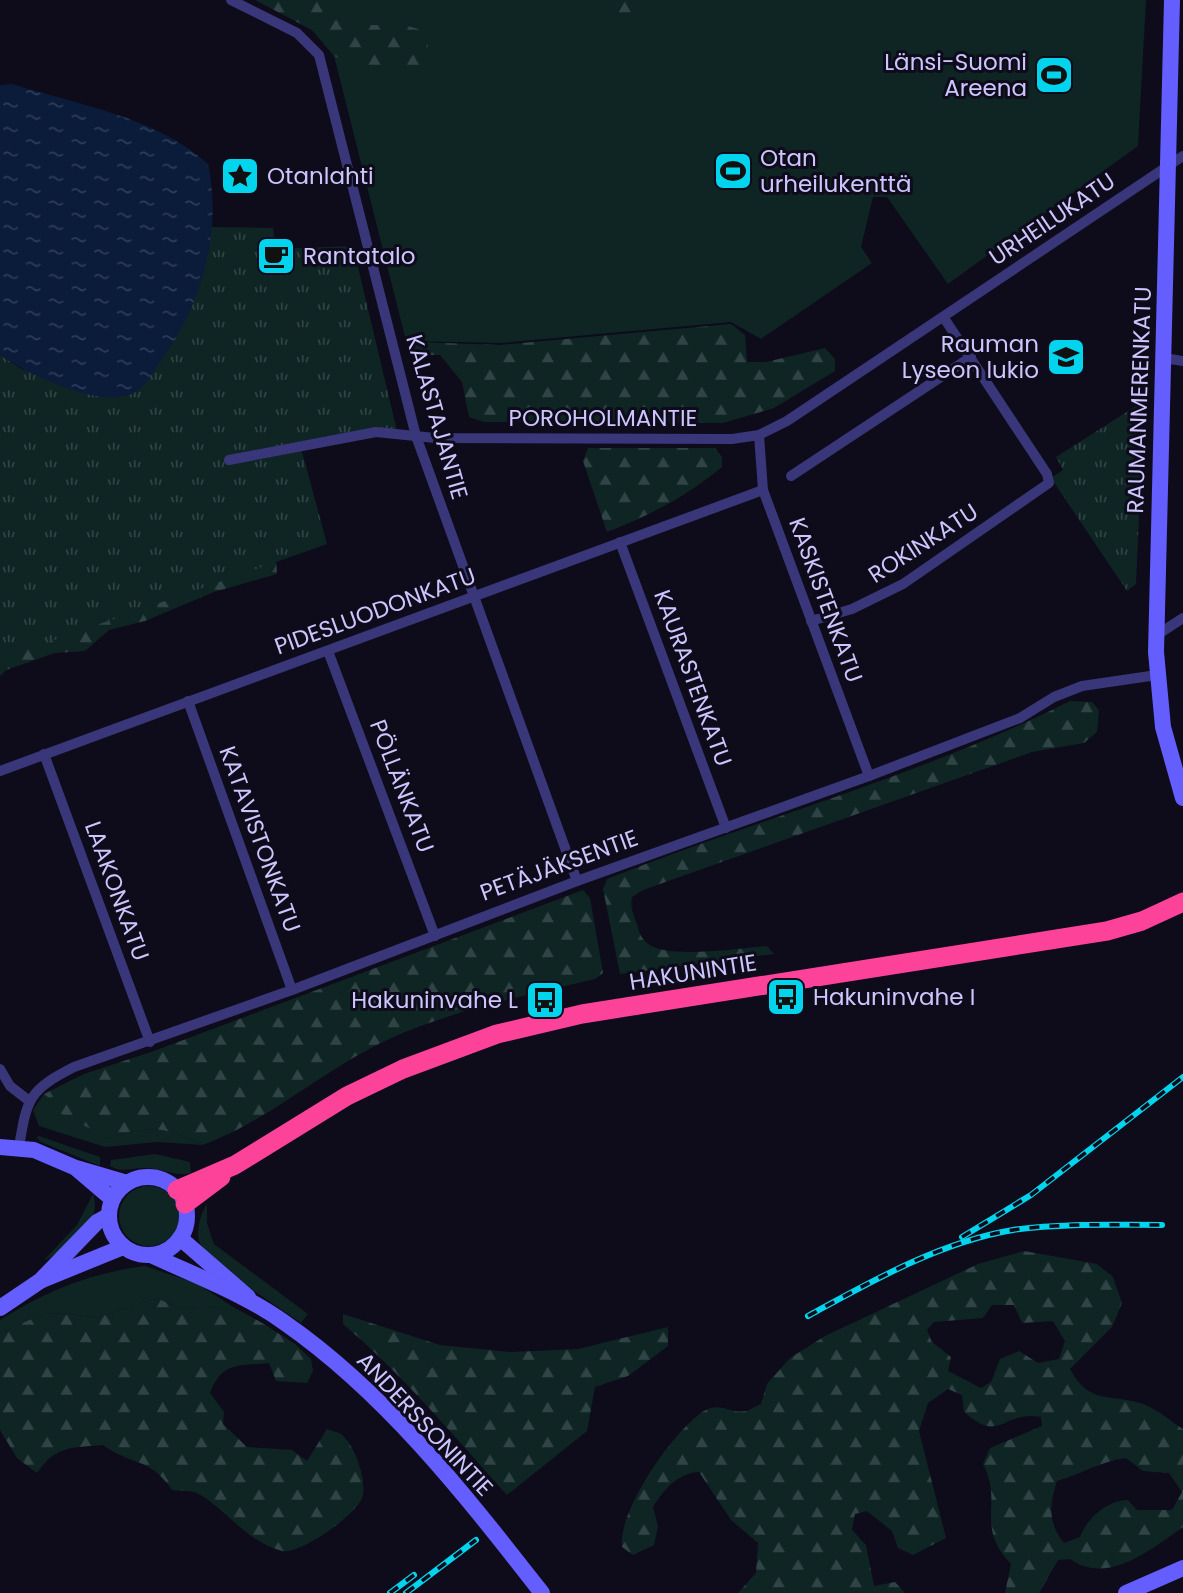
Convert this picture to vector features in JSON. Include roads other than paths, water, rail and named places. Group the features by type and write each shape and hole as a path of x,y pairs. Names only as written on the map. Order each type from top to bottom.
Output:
{"highway":[{"name":"HAKUNINTIE","path":"181,1197 204,1192 235,1165 379,1080 497,1034 582,1014 1107,931 1142,921 1183,902"}],"main road":[{"name":"RAUMANMERENKATU","path":"1172,0 1157,675 1163,727 1183,798"},
{"path":"0,1147 19,1146 76,1168 127,1183 153,1177 181,1197 187,1216 180,1238 173,1247 151,1255 141,1255 123,1247 110,1227 108,1216 112,1199 127,1183"},
{"path":"76,1168 112,1199"},
{"path":"40,1281 97,1222 108,1216"},
{"name":"ANDERSSONINTIE","path":"180,1238 258,1306 348,1371 400,1423 542,1593"},
{"path":"0,1308 40,1281 123,1247"},
{"name":"ANDERSSONINTIE","path":"151,1255 258,1306"},
{"path":"1126,1593 1183,1568"}],"street":[{"name":"KALASTAJANTIE","path":"231,0 296,33 319,55 416,436 577,881"},
{"name":"URHEILUKATU","path":"944,318 1183,156"},
{"name":"POROHOLMANTIE","path":"229,460 376,432 416,436 607,441 732,439 759,435 787,421 944,318"},
{"path":"791,476 971,356 944,318"},
{"name":"ROKINKATU","path":"811,621 852,609 903,584 1049,483 1047,474 971,356"},
{"path":"1164,358 1183,361"},
{"name":"KASKISTENKATU","path":"759,435 763,490 869,776"},
{"name":"PIDESLUODONKATU","path":"0,771 763,490"},
{"name":"KAURASTENKATU","path":"620,542 726,828"},
{"path":"1157,635 1183,618"},
{"name":"PÖLLÄNKATU","path":"328,650 435,936"},
{"name":"PETÄJÄKSENTIE","path":"28,1100 47,1081 74,1067 150,1042 577,881 869,776 1020,718 1054,697 1082,686 1157,675"},
{"name":"KATAVISTONKATU","path":"188,701 292,990"},
{"name":"LAAKONKATU","path":"44,754 150,1042"},
{"path":"0,1069 10,1086 28,1100 19,1146"}],"water":[{"path":"12,84 140,123 164,134 208,164 213,216 205,269 197,295 173,343 149,378 139,390 125,396 107,397 68,389 29,372 0,355 0,85"}],"railway":[{"path":"962,1237 1031,1195 1183,1077"},
{"path":"808,1316 907,1264 986,1236 1050,1226 1162,1225"},
{"path":"406,1593 476,1540"},
{"path":"390,1593 414,1575"}],"place":[{"name":"Länsi-Suomi Areena","path":"1054,75"},
{"name":"Otan urheilukenttä","path":"733,171"},
{"name":"Otanlahti","path":"240,176"},
{"name":"Rantatalo","path":"276,256"},
{"name":"Rauman Lyseon lukio","path":"1066,357"},
{"name":"Hakuninvahe I","path":"786,997"},
{"name":"Hakuninvahe L","path":"545,1000"}]}
